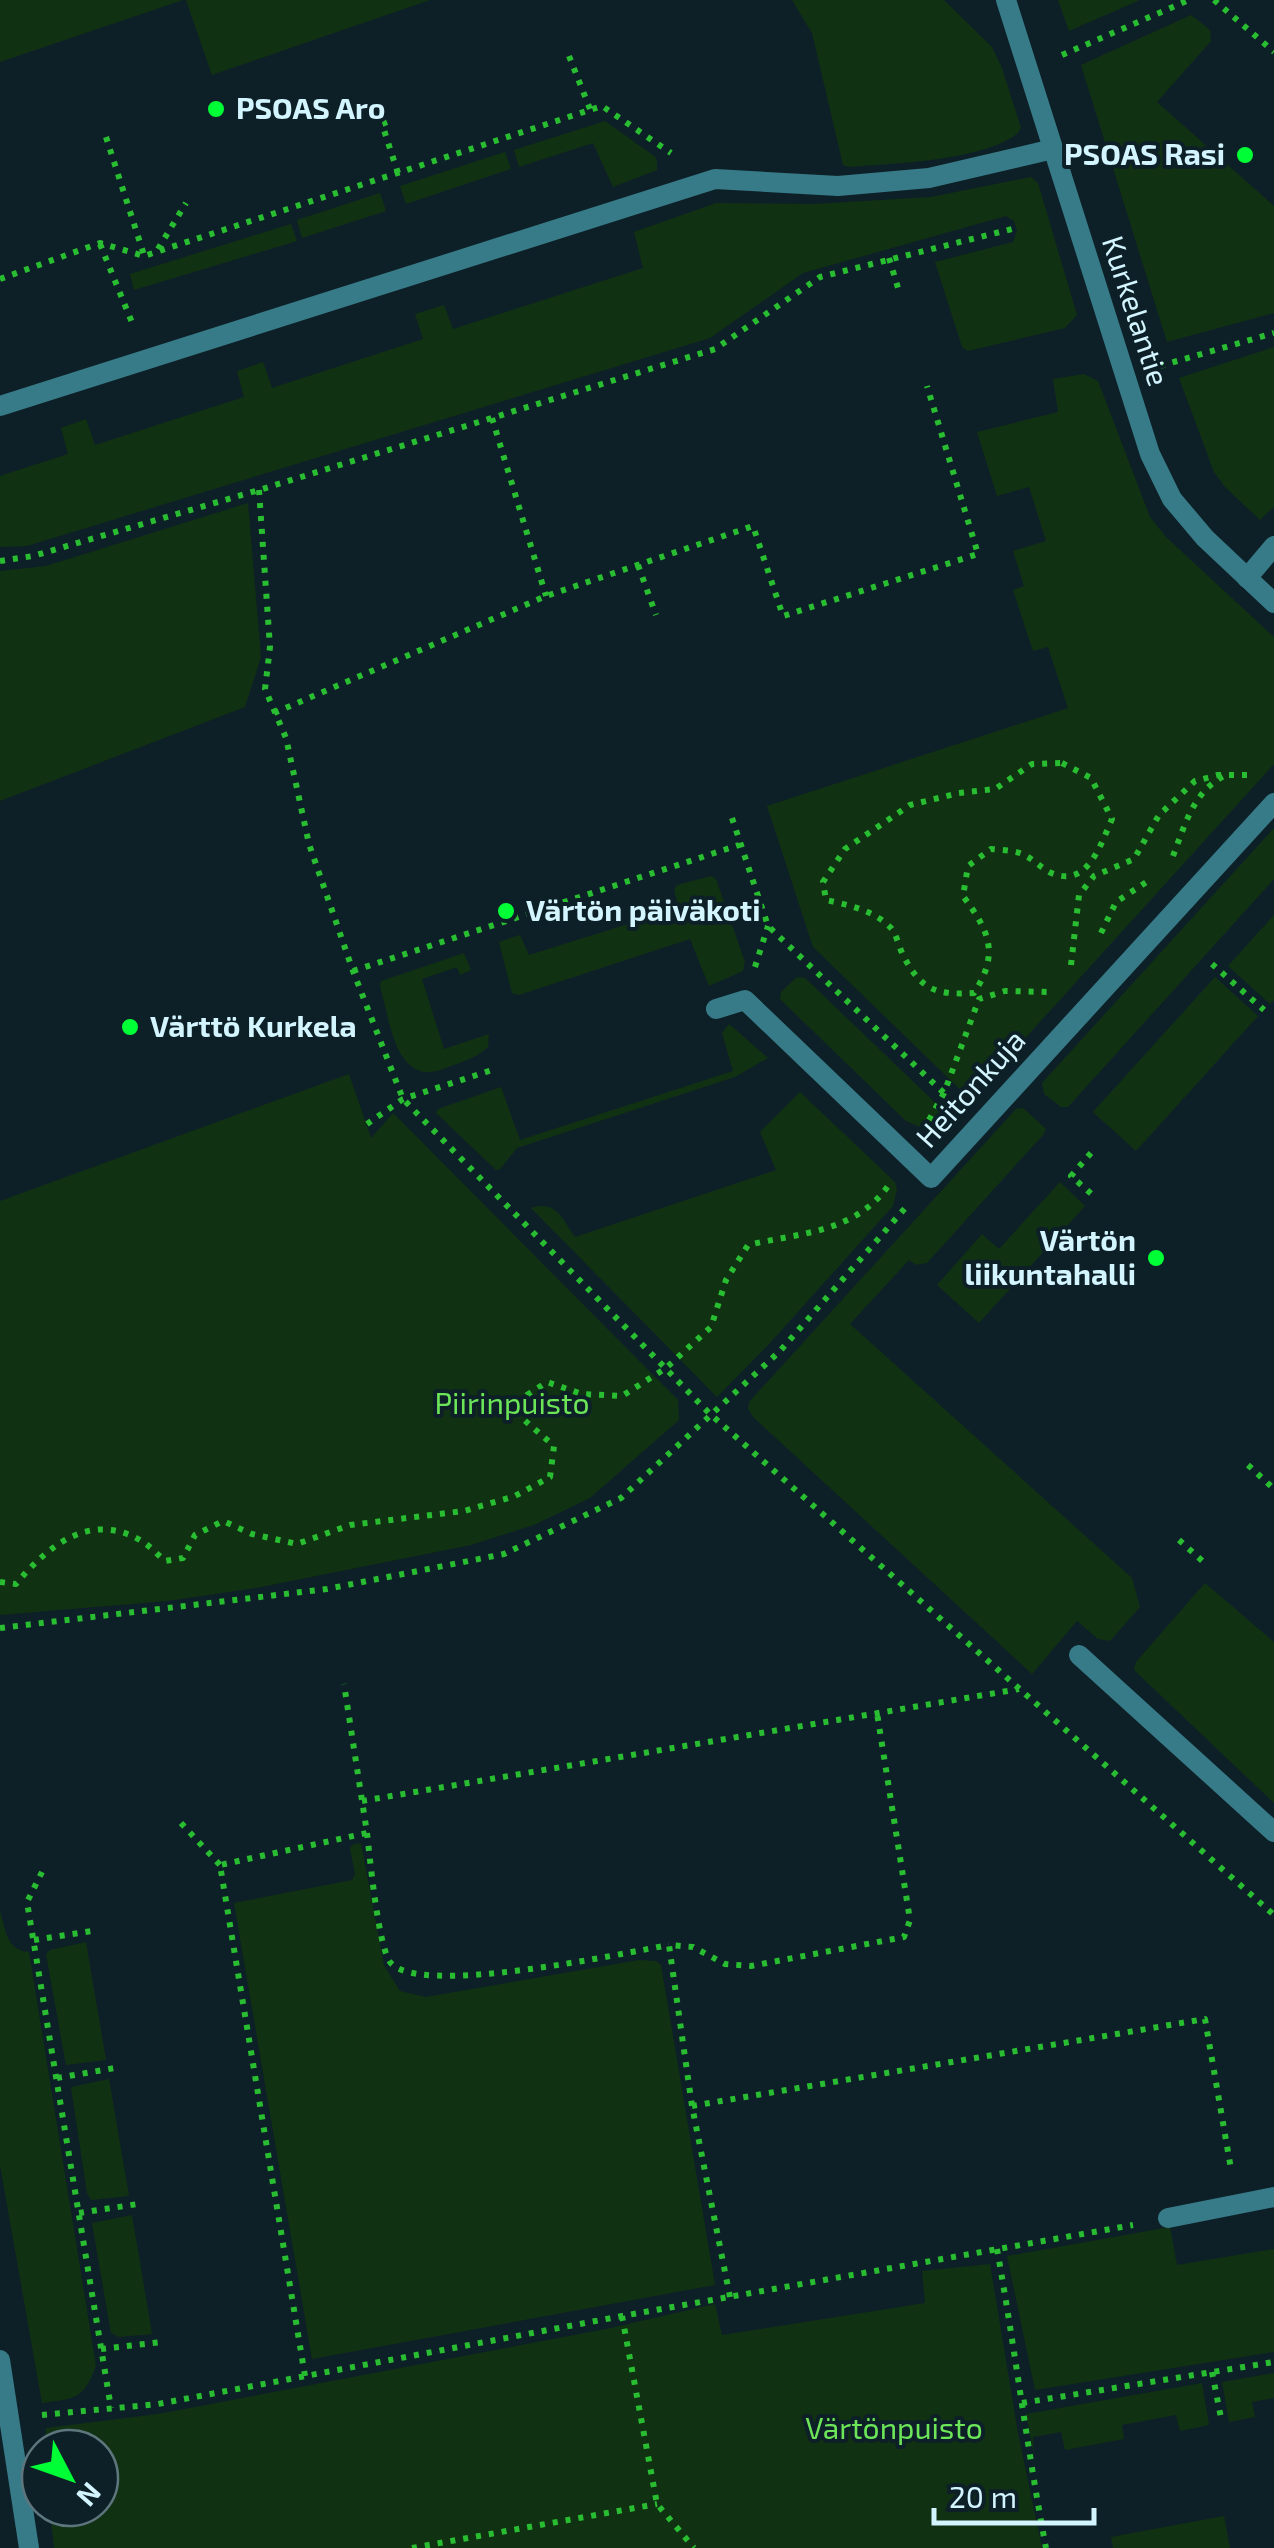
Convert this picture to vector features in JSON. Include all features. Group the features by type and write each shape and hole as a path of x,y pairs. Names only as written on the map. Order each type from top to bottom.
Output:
{"street":[{"name":"Kurkelantie","path":"1006,0 1150,454 1172,499 1205,538 1274,603"},
{"path":"0,406 685,186 715,179 838,186 930,178 1053,149"},
{"path":"1246,578 1274,546"},
{"name":"Heitonkuja","path":"931,1178 1274,803"},
{"path":"716,1010 745,1000 931,1178"},
{"path":"1079,1655 1274,1832"},
{"path":"1168,2218 1274,2197"},
{"path":"0,2360 29,2548"}],"path":[{"path":"1028,68 1189,0"},
{"path":"1214,0 1274,52"},
{"path":"570,56 590,110"},
{"path":"0,280 100,243 144,256 602,106 673,154 685,186"},
{"path":"387,122 382,124 398,173"},
{"path":"106,137 144,256"},
{"path":"156,252 186,204"},
{"path":"0,560 33,556 259,490 715,349 820,277 1012,229"},
{"path":"100,243 147,360"},
{"path":"889,258 898,288"},
{"path":"1124,377 1274,333"},
{"path":"274,713 546,596 752,526 783,616 978,554 927,386"},
{"path":"492,418 546,596"},
{"path":"259,490 270,647 265,690 286,738 309,844 403,1099 710,1413 1274,1915"},
{"path":"638,564 656,615"},
{"path":"0,1582 16,1584 38,1558 66,1537 105,1530 139,1539 165,1561 183,1558 194,1535 223,1521 252,1534 297,1544 350,1525 464,1511 516,1496 550,1477 554,1446 515,1412 526,1395 546,1382 582,1394 622,1396 666,1368 711,1327 726,1280 748,1246 838,1227 878,1200 944,1093 976,996 984,977 990,950 983,923 963,896 968,866 990,849 1022,853 1052,874 1075,876 1087,868 1112,819 1091,778 1062,763 1032,764 994,789 910,805 845,849 823,882 826,900 860,908 892,929 904,958 925,987 947,994 976,996 1006,991 1055,992"},
{"path":"1064,976 1074,960 1079,895 1094,876 1134,859 1159,815 1195,781 1226,775 1260,775"},
{"path":"1168,867 1194,804 1209,784 1226,775"},
{"path":"732,818 768,926 978,1126"},
{"path":"353,970 739,846"},
{"path":"1087,868 1094,876"},
{"path":"1096,945 1116,902 1155,876"},
{"path":"1212,964 1264,1010"},
{"path":"367,1124 403,1099 495,1069"},
{"path":"1091,1153 1071,1176 1094,1197"},
{"name":"Heitonkuja","path":"0,1628 327,1589 504,1554 621,1498 780,1350 931,1178"},
{"path":"1248,1464 1274,1489"},
{"path":"1179,1540 1208,1566"},
{"path":"344,1684 383,1939 389,1961 404,1972 492,1976 670,1945 693,1947 725,1964 751,1966 904,1937 910,1920 877,1713"},
{"path":"362,1800 1021,1689"},
{"path":"181,1823 220,1865 306,2376"},
{"path":"220,1865 366,1833"},
{"path":"42,1872 27,1902 111,2408"},
{"path":"34,1940 92,1931"},
{"path":"670,1945 692,2106 730,2297"},
{"path":"692,2106 1205,2018 1237,2205"},
{"path":"57,2078 115,2068"},
{"path":"79,2213 138,2204"},
{"path":"9,2418 158,2404 1168,2218"},
{"path":"997,2249 1046,2548"},
{"path":"622,2316 657,2504 694,2548"},
{"path":"101,2349 162,2342"},
{"path":"1022,2403 1274,2362"},
{"path":"1212,2372 1222,2422"},
{"path":"412,2548 657,2504"}],"green space":[{"path":"0,0 183,0 0,62"},
{"path":"186,0 430,0 212,75"},
{"path":"792,0 944,0 992,47 1021,128 1001,143 960,155 890,164 843,165 812,33"},
{"path":"1058,0 1140,0 1069,31"},
{"path":"1191,15 1210,30 1211,41 1157,102 1274,206 1274,313 1167,342 1081,65"},
{"path":"605,121 654,156 657,170 613,187 593,143 519,167 514,150"},
{"path":"505,152 511,169 406,204 400,186"},
{"path":"1031,177 1038,183 1077,315 1065,328 968,351 962,347 935,262 1013,242 1017,231 1014,221 1006,216 803,273 710,338 27,546 0,547 0,476 68,454 61,428 86,419 95,445 244,397 237,371 263,362 272,388 423,339 415,314 444,305 453,329 643,268 634,232 716,203 814,204 931,197"},
{"path":"380,193 386,211 302,238 297,220"},
{"path":"291,224 297,241 134,290 130,274"},
{"path":"1274,347 1274,507 1260,520 1214,472 1179,378"},
{"path":"1084,374 1098,381 1150,517 1166,537 1274,637 1274,764 970,1099 813,947 767,806 1068,708 1048,647 1033,651 1013,590 1024,586 1013,551 1046,541 1029,487 997,496 977,432 1058,412 1053,379"},
{"path":"248,503 261,657 245,707 0,801 0,571 46,566"},
{"path":"1274,828 1274,879 1068,1107 1061,1107 1044,1094 1042,1083"},
{"path":"711,876 716,879 745,962 743,971 709,986 690,939 519,995 512,993 499,942 520,935 529,955 679,908 674,890 677,885"},
{"path":"1274,915 1274,1000 1270,1004 1228,966"},
{"path":"464,953 471,970 460,975 457,967 422,979 444,1049 489,1034 488,1047 446,1068 429,1072 416,1069 406,1061 392,1034 381,981"},
{"path":"797,977 805,978 947,1114 948,1122 925,1129 906,1121 780,999 781,992"},
{"path":"1215,977 1258,1016 1136,1151 1093,1112"},
{"path":"729,1024 768,1058 735,1077 517,1148 500,1169 496,1170 436,1113 501,1087 520,1140 733,1071 722,1033"},
{"name":"Piirinpuisto","path":"349,1074 371,1138 393,1113 678,1400 679,1420 590,1498 534,1525 471,1545 256,1588 167,1601 0,1615 0,1201"},
{"path":"800,1092 895,1182 893,1206 717,1397 531,1208 553,1209 575,1237 776,1170 760,1132"},
{"path":"1023,1108 1046,1129 1043,1135 927,1263 916,1265 909,1260 850,1324 1132,1578 1140,1607 1110,1641 1098,1639 1077,1621 1032,1674 748,1409 749,1402 1016,1109"},
{"path":"1060,1182 1085,1206 979,1323 937,1285 982,1234 999,1249"},
{"path":"1205,1583 1274,1642 1274,1803 1134,1670 1136,1662"},
{"path":"361,1843 384,1965 400,1991 426,1997 639,1960 661,1965 715,2285 312,2359 234,1903 352,1880 355,1874 350,1848"},
{"path":"0,1911 11,1943 29,1952 96,2366 77,2395 42,2403 0,2165"},
{"path":"86,1942 106,2060 66,2065 46,1954"},
{"path":"109,2079 129,2196 91,2200 71,2087"},
{"path":"132,2215 152,2334 119,2337 111,2333 92,2223"},
{"path":"1170,2227 1177,2265 1274,2249 1274,2352 1035,2390 1007,2256"},
{"name":"Värtönpuisto","path":"990,2264 1042,2548 54,2548 52,2528 120,2528 120,2428 46,2428 158,2414 606,2329 715,2304 722,2335 925,2303 922,2271"},
{"path":"1274,2373 1274,2398 1252,2402 1255,2417 1229,2422 1222,2382"},
{"path":"1202,2383 1209,2425 1180,2431 1176,2415 1122,2425 1124,2439 1065,2450 1061,2432 1033,2437 1034,2455 1026,2414"},
{"path":"1224,2516 1230,2548 1113,2548 1111,2537"}],"place":[{"name":"PSOAS Aro","path":"216,109"},
{"name":"PSOAS Rasi","path":"1245,155"},
{"name":"Värtön päiväkoti","path":"506,911"},
{"name":"Värttö Kurkela","path":"130,1027"},
{"name":"Värtön liikuntahalli","path":"1156,1258"}]}
